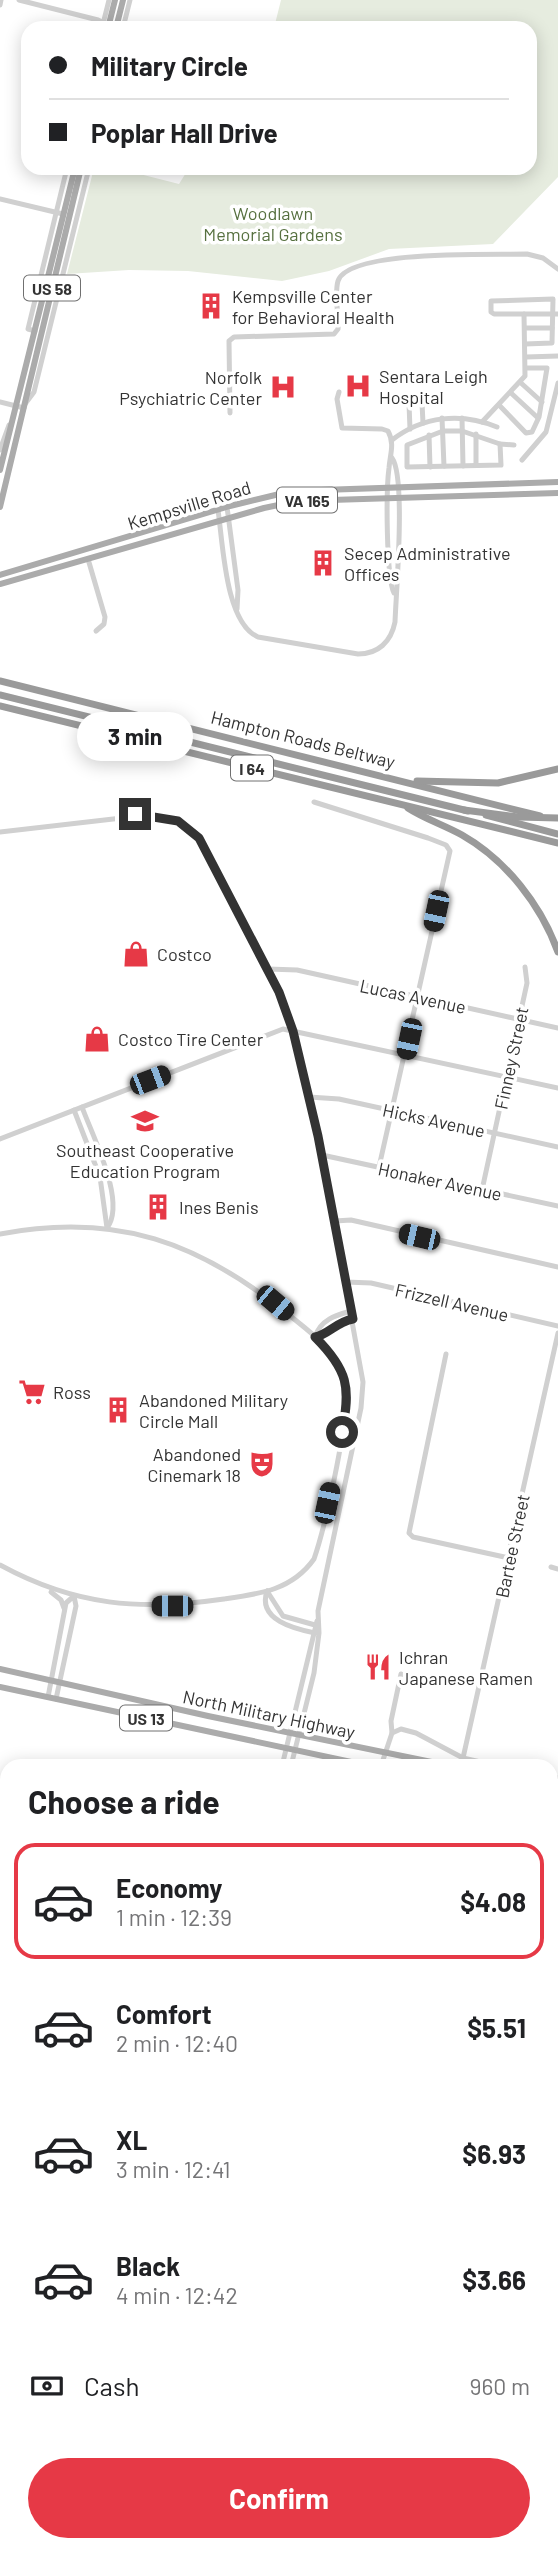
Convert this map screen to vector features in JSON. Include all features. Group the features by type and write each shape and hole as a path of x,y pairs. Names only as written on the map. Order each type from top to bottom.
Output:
{"highway":[{"name":"Hampton Roads Beltway","path":"0,681 558,819"},
{"path":"0,695 558,834"},
{"name":"I 64","path":"0,706 558,844"},
{"path":"389,776 481,784 530,778 558,769"},
{"path":"401,804 463,836 506,870 529,897 557,947"},
{"path":"464,810 558,819"}],"main road":[{"path":"110,21 116,0"},
{"path":"112,21 124,0"},
{"name":"US 58","path":"0,470 14,416 22,406 31,330 60,213 73,175"},
{"name":"US 58","path":"0,507 79,175"},
{"name":"Kempsville Road","path":"0,573 227,507 292,491 558,482"},
{"name":"Kempsville Road","path":"0,584 228,518 298,501 558,493"},
{"name":"North Military Highway","path":"0,1669 295,1735 418,1759"},
{"name":"North Military Highway","path":"0,1687 339,1759"}],"street":[{"path":"0,5 1,0"},
{"path":"19,0 92,21"},
{"path":"109,0 109,21"},
{"path":"125,21 130,0"},
{"path":"0,199 60,213 66,175"},
{"path":"0,402 22,406 34,392 87,175"},
{"path":"229,413 229,341 234,337 334,334 338,330 338,281 345,273 388,258 527,254 543,258 558,269"},
{"path":"525,344 552,343 555,314 553,299 491,301 491,312 494,314 555,314"},
{"path":"482,422 521,383 526,368 524,314"},
{"path":"525,328 552,328"},
{"path":"526,356 558,356"},
{"path":"499,405 526,433 531,432 542,402 547,368 526,368"},
{"path":"521,383 542,402"},
{"path":"522,460 545,432 558,383"},
{"path":"218,510 227,575 245,627 258,637 364,654 383,646 392,635 395,620 390,563 389,487 392,440 387,431 382,429 342,428 337,398 339,392"},
{"path":"511,393 538,418"},
{"path":"410,429 409,404 422,403 423,423"},
{"path":"0,450 14,416"},
{"path":"392,440 423,423 442,418 462,418 496,427"},
{"path":"442,418 444,466"},
{"path":"462,418 463,466"},
{"path":"500,443 500,465 410,467 405,464 407,445 443,431 462,431 514,445"},
{"path":"476,434 476,466"},
{"path":"429,435 430,467"},
{"path":"392,458 396,467 397,486 398,563 394,593"},
{"path":"227,507 236,574 237,609"},
{"path":"88,558 105,617 104,624 96,631"},
{"path":"390,563 398,563"},
{"path":"227,575 236,574"},
{"path":"314,802 428,838 446,845 450,851 379,1167"},
{"path":"0,832 135,814 178,821 193,831 205,847 268,970 293,1031 335,1221 353,1319 363,1394 295,1735 286,1759"},
{"name":"Finney Street","path":"482,1190 527,983 525,967"},
{"name":"Lucas Avenue","path":"268,970 297,970 558,1028"},
{"path":"0,1139 280,1030 558,1088"},
{"name":"Hicks Avenue","path":"309,1097 320,1096 558,1147"},
{"path":"82,1107 109,1179 113,1215 107,1228"},
{"path":"74,1110 100,1177 107,1228"},
{"name":"Honaker Avenue","path":"322,1155 558,1206"},
{"path":"335,1221 351,1220 558,1267"},
{"path":"0,1234 45,1228 107,1228 146,1235 229,1270 315,1337 331,1353 343,1372 347,1408 314,1559 299,1578 267,1591 172,1606 130,1606 94,1601 42,1587"},
{"name":"Frizzell Avenue","path":"346,1282 371,1283 558,1326"},
{"path":"315,1337 329,1318 351,1311"},
{"path":"315,1337 321,1336 334,1324 353,1319"},
{"name":"Bartee Street","path":"463,1758 558,1333"},
{"path":"446,1354 408,1530 412,1537 509,1558"},
{"path":"0,1565 61,1600 65,1611"},
{"path":"267,1591 265,1603 276,1620 317,1628"},
{"path":"52,1698 51,1680 65,1611 68,1600 74,1596"},
{"path":"52,1698 60,1682 74,1615 74,1596"},
{"path":"74,1615 82,1604 94,1601"},
{"path":"384,1759 392,1733 391,1721 401,1674"},
{"path":"392,1733 394,1730 407,1730 467,1759"},
{"path":"291,1748 291,1759"}],"green space":[{"name":"Woodlawn Memorial Gardens","path":"281,0 558,0 558,177 493,244 389,249 329,271 282,281 188,271 129,270 67,274 92,175 144,175 179,184 185,175 537,175 537,21 276,21"}],"place":[{"name":"Kempsville Center for Behavioral Health","path":"211,306"},
{"name":"Sentara Leigh Hospital","path":"358,386"},
{"name":"Norfolk Psychiatric Center","path":"283,387"},
{"name":"Secep Administrative Offices","path":"323,563"},
{"name":"Costco","path":"136,954"},
{"name":"Costco Tire Center","path":"97,1039"},
{"name":"Southeast Cooperative Education Program","path":"145,1121"},
{"name":"Ines Benis","path":"158,1207"},
{"name":"Ross","path":"32,1392"},
{"name":"Abandoned Military Circle Mall","path":"118,1410"},
{"name":"Abandoned Cinemark 18","path":"262,1464"},
{"name":"Ichran Japanese Ramen","path":"378,1667"}],"route":[{"path":"135,814 178,821 199,838 290,1018 318,1136 353,1319 334,1324 321,1336 315,1337 331,1353 346,1380 348,1398 342,1432"}]}
